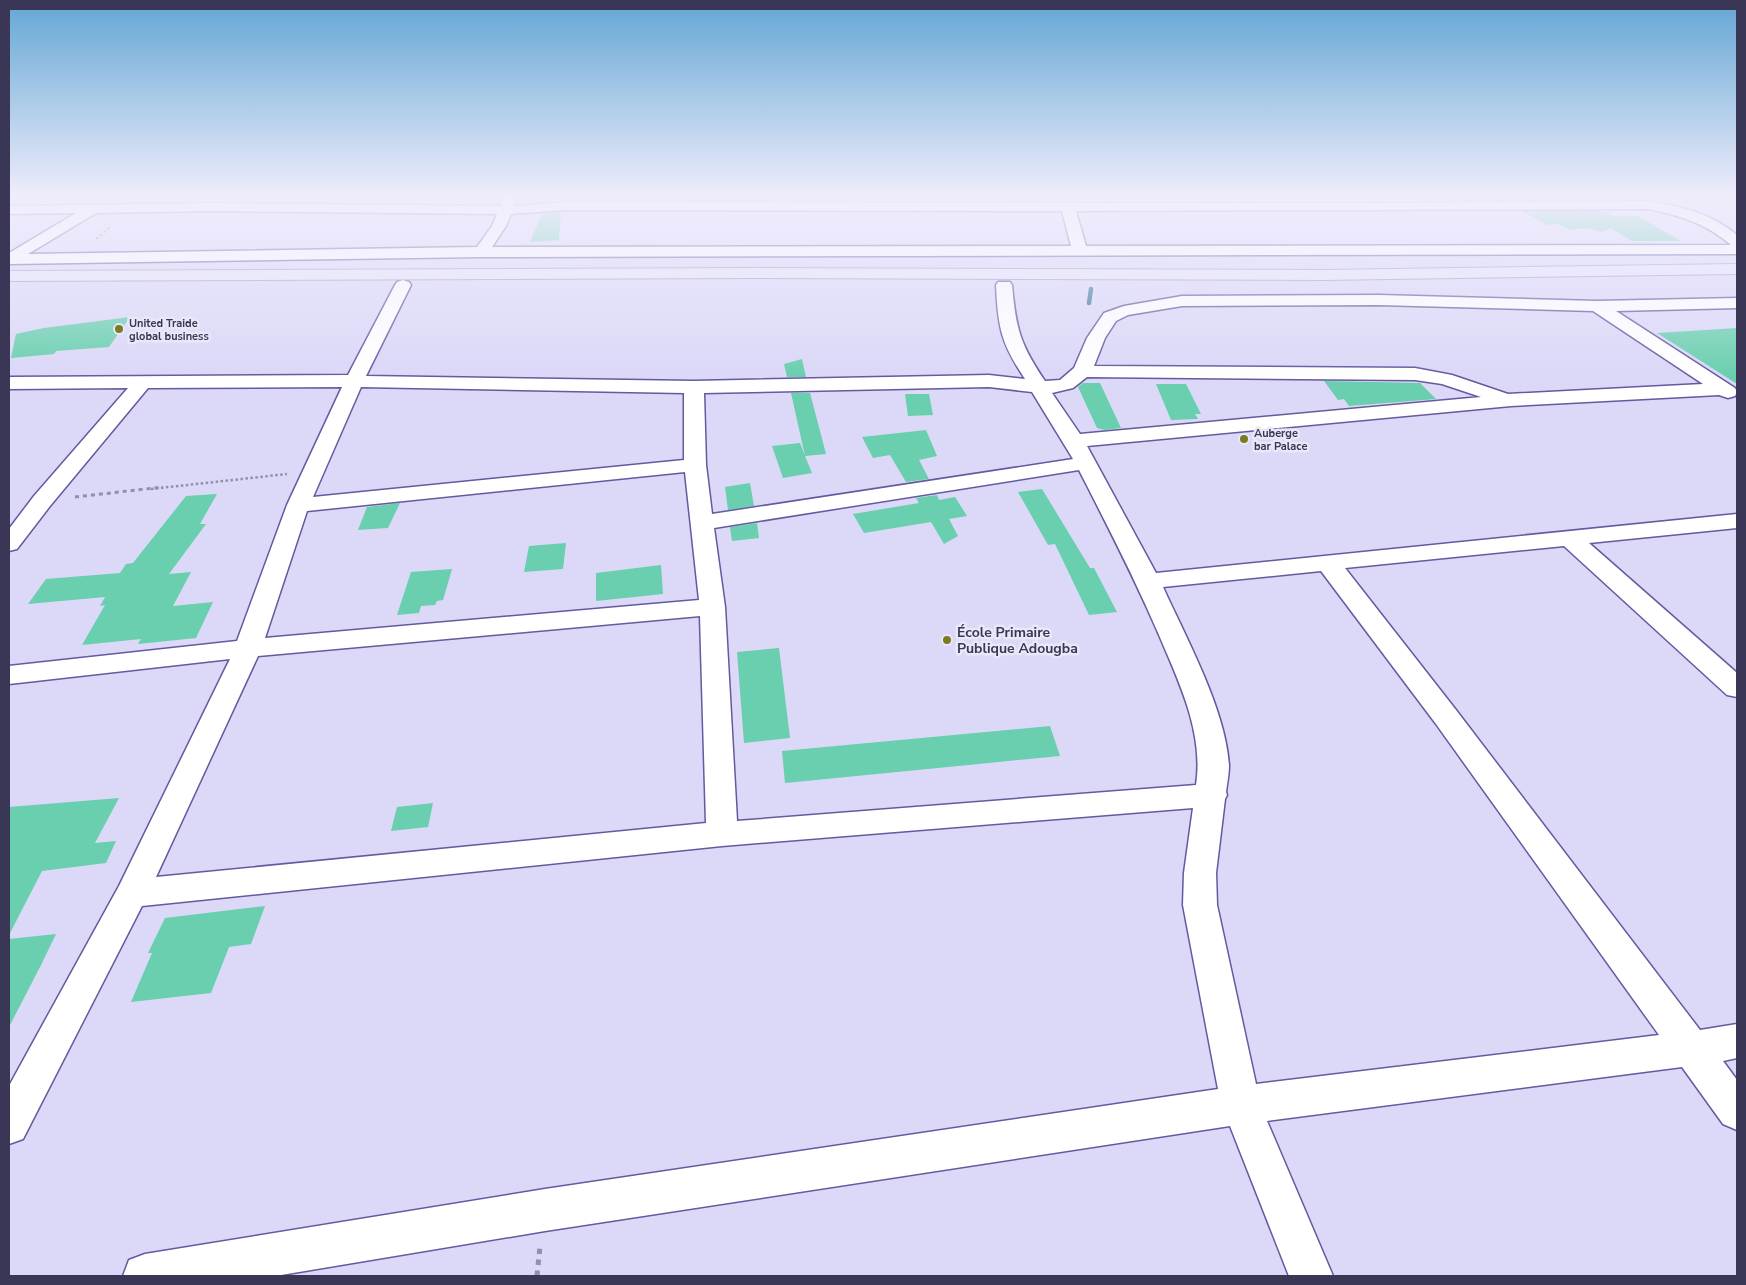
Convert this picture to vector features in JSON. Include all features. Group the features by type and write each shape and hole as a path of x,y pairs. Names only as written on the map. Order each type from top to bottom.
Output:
{"main road":[{"path":"9,276 718,273 1324,274 1737,269"},
{"path":"9,287 1450,284 1737,281"}],"street":[{"path":"9,259 137,257"},
{"path":"9,1125 132,893 248,648 298,505 354,381 403,285"},
{"path":"1004,285 1006,315 1010,334 1018,355 1080,452 1148,581 1193,682 1207,726 1214,766 1212,795 1200,873 1200,905 1241,1105 1310,1276"},
{"path":"9,383 354,381 694,386 989,381 1040,387 1066,384 1082,371 1096,338 1110,317 1124,311 1182,301 1379,300 1597,306 1737,303"},
{"path":"1597,306 1730,393"},
{"path":"1082,371 1415,374 1445,379 1510,400"},
{"path":"9,544 27,512 144,381"},
{"path":"694,386 695,465 712,607 722,834"},
{"path":"701,523 1080,452 1510,400 1730,393"},
{"path":"298,505 695,465"},
{"path":"1148,581 1737,521"},
{"path":"1570,539 1737,688"},
{"path":"1328,563 1446,717 1737,1111"},
{"path":"9,675 248,648 712,607"},
{"path":"132,893 722,834 1212,795"},
{"path":"145,1276 545,1210 1241,1105 1737,1042"}],"path":[{"path":"27,512 314,471"}],"building":[{"path":"130,317 109,347 56,351 54,354 11,358 16,334 44,328"},
{"path":"1737,328 1737,384 1657,333"},
{"path":"802,359 806,377 787,377 784,364"},
{"path":"1324,381 1420,383 1436,399 1349,406 1344,399 1338,400"},
{"path":"1083,383 1100,383 1121,428 1105,430 1097,428 1078,387"},
{"path":"1156,384 1186,384 1201,414 1195,414 1198,419 1171,420"},
{"path":"791,393 810,393 826,454 805,456"},
{"path":"905,394 929,394 933,415 908,416"},
{"path":"926,430 937,456 919,460 929,479 906,482 890,455 873,458 862,437"},
{"path":"800,443 812,473 783,478 772,446"},
{"path":"750,483 754,506 728,510 725,487"},
{"path":"1042,489 1090,568 1094,568 1117,612 1089,615 1055,544 1048,545 1018,492"},
{"path":"217,494 200,524 206,524 169,574 191,572 173,606 213,602 196,638 138,644 141,639 82,645 105,605 100,606 105,597 28,604 46,579 120,573 126,564 133,563 186,496"},
{"path":"937,495 939,500 955,497 967,516 949,519 958,536 944,544 931,522 864,533 853,514 919,503 916,498"},
{"path":"400,503 388,528 358,530 367,507"},
{"path":"757,523 759,538 732,541 730,527"},
{"path":"566,543 563,569 524,572 529,546"},
{"path":"661,565 663,594 596,601 596,573"},
{"path":"452,569 443,600 437,601 435,605 421,606 419,613 397,615 411,572"},
{"path":"779,648 790,738 744,743 737,652"},
{"path":"1050,726 1060,756 785,783 782,751"},
{"path":"119,798 95,843 116,841 106,863 42,871 9,935 9,807"},
{"path":"433,803 428,827 391,831 397,807"},
{"path":"265,906 251,944 229,947 211,993 131,1002 152,953 148,953 165,918"},
{"path":"56,934 41,965 9,1027 9,939"}],"waterway":[{"path":"1089,303 1091,289"}],"place":[{"name":"United Traide global business","path":"119,329"},
{"name":"Auberge bar Palace","path":"1244,439"},
{"name":"École Primaire Publique Adougba","path":"947,640"}]}
